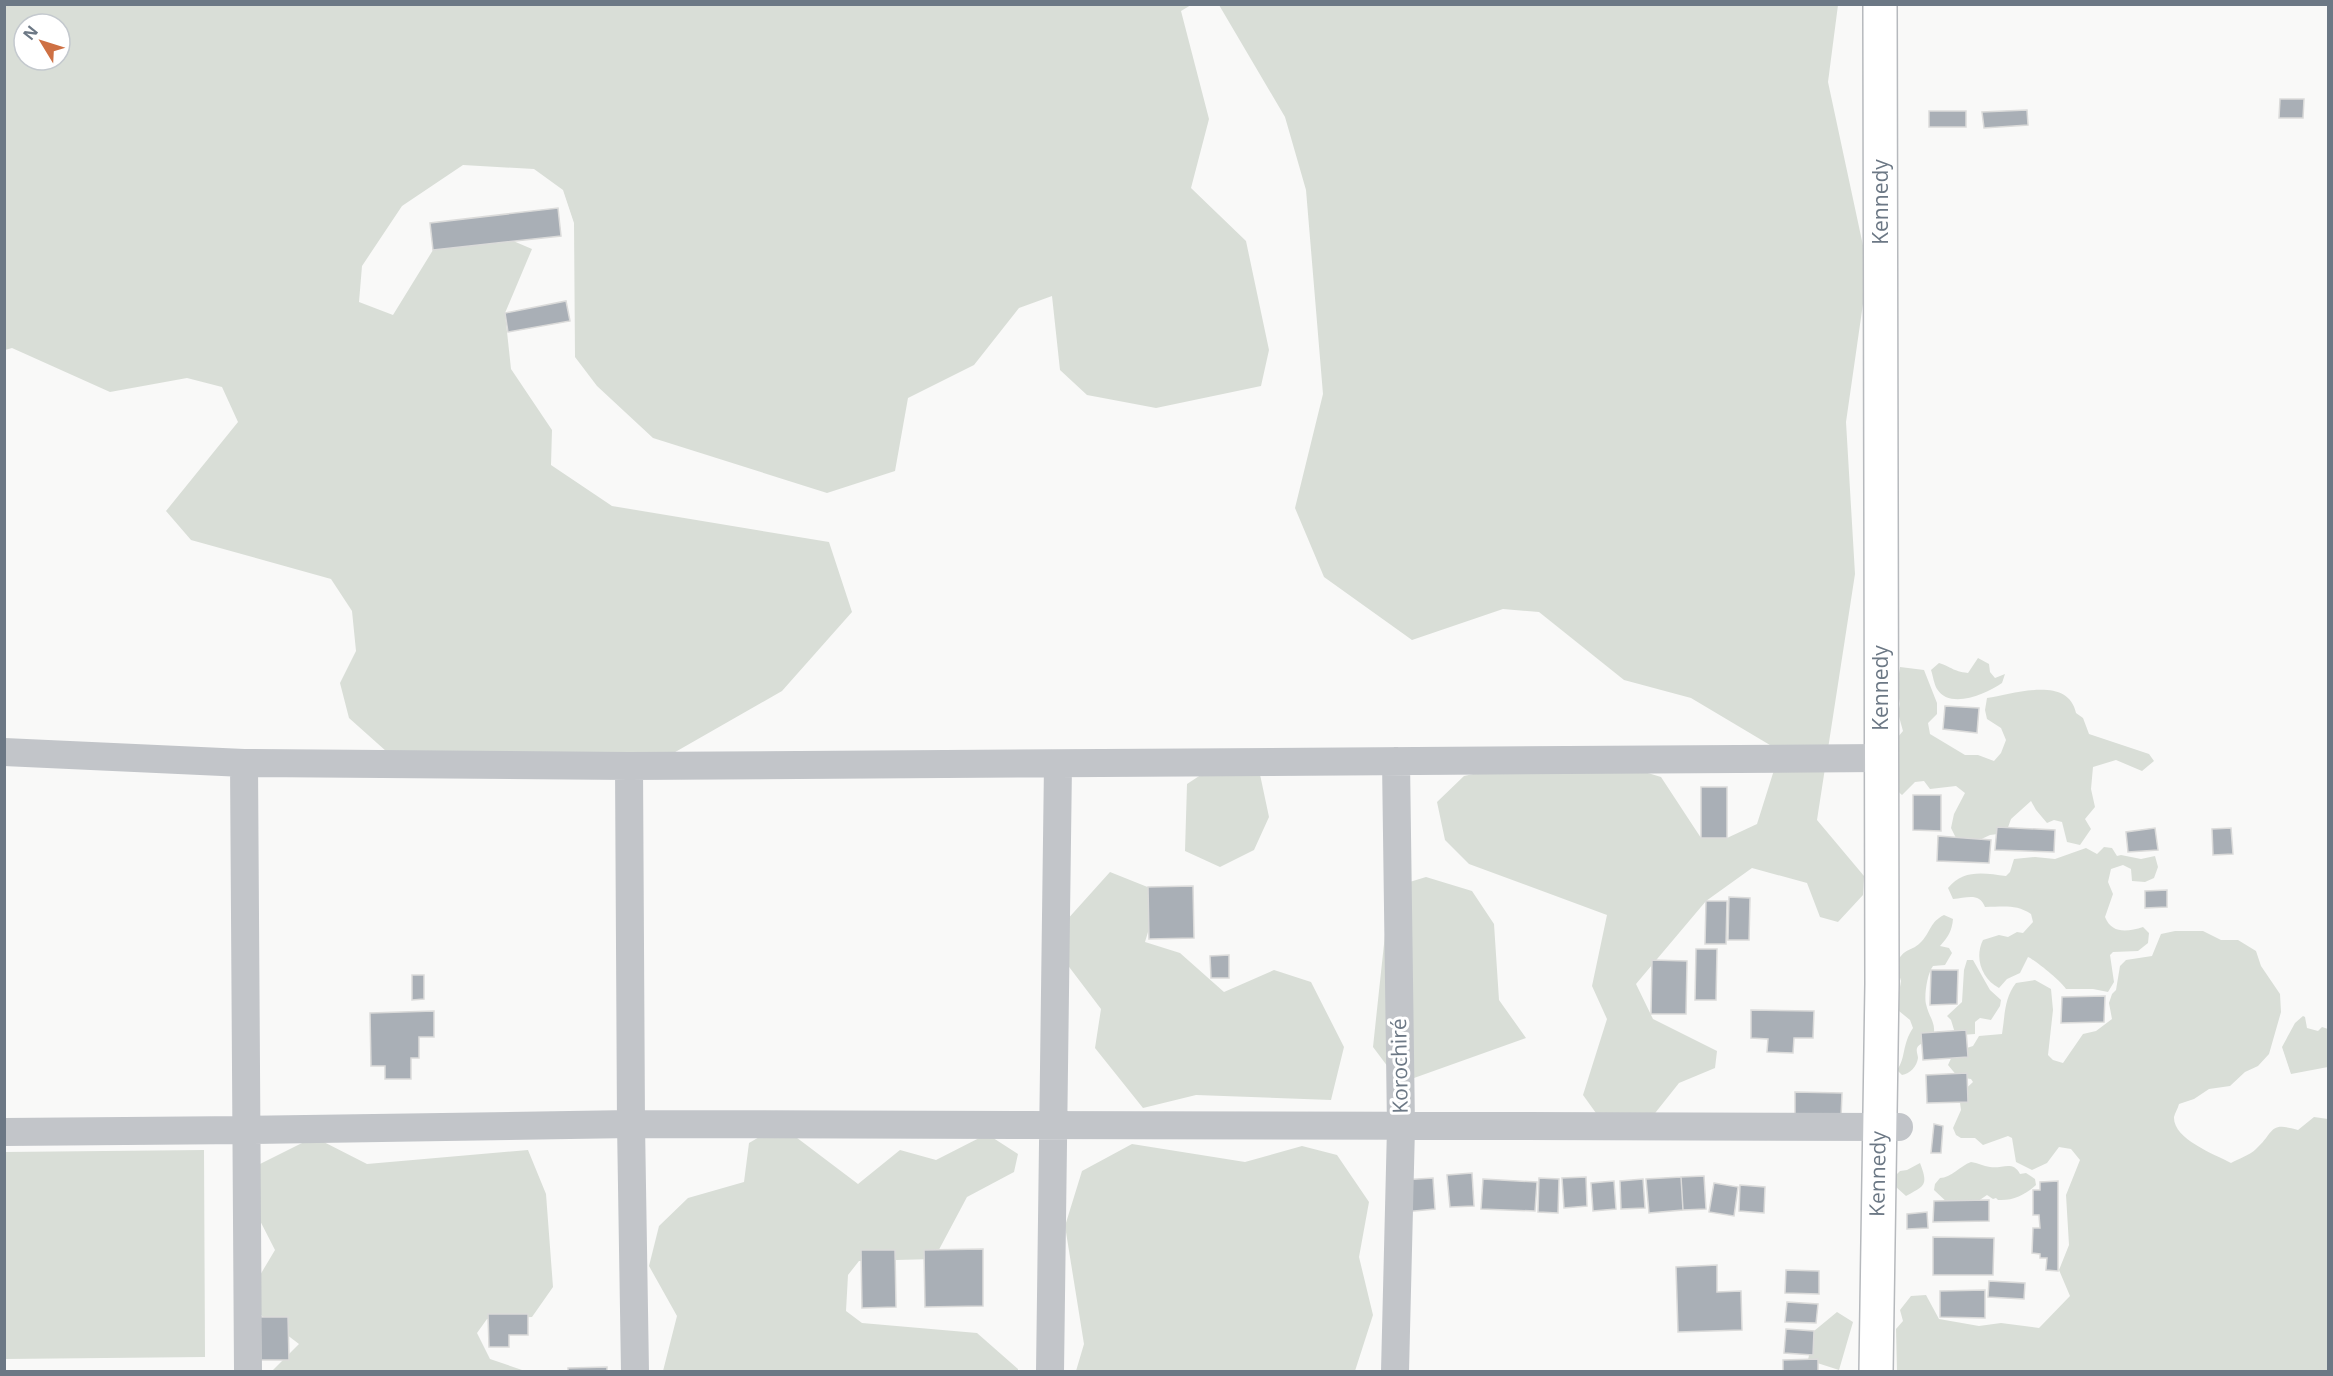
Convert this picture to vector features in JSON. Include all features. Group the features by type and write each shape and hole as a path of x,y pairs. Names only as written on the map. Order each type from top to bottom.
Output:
{"main road":[{"name":"Kennedy","path":"1880,4 1881,758 1896,1371"},
{"name":"Kennedy","path":"1876,1371 1889,1127 1904,658 1903,4"}],"street":[{"path":"4,752 244,763 628,766 1881,758"},
{"name":"Korochiré","path":"1395,1371 1401,1127 1396,761"},
{"path":"244,763 248,1371"},
{"path":"1050,1371 1058,764"},
{"path":"628,766 635,1371"},
{"path":"4,1132 631,1124 1889,1127"}],"shaded area":[{"path":"4,5 1191,5 1181,11 1209,119 1191,188 1246,241 1269,350 1261,386 1156,408 1087,395 1060,370 1052,296 1019,308 974,365 908,398 895,471 827,493 653,438 597,386 575,357 574,223 563,190 534,169 463,165 402,206 362,266 359,302 393,315 433,250 499,235 532,249 505,313 511,369 552,430 551,465 612,506 829,542 852,612 782,691 663,759 405,768 349,718 340,683 356,651 352,611 331,579 191,540 166,511 238,422 222,387 187,378 110,392 12,348 5,350"},
{"path":"1219,5 1838,5 1828,82 1868,269 1846,422 1855,574 1817,820 1864,876 1863,895 1838,922 1820,917 1807,883 1752,868 1706,901 1636,984 1653,1019 1717,1051 1715,1068 1679,1083 1644,1127 1606,1127 1583,1095 1607,1019 1592,986 1607,915 1469,864 1445,840 1437,802 1464,776 1501,768 1625,766 1661,777 1701,838 1727,838 1757,824 1780,751 1691,698 1624,680 1539,612 1503,609 1412,640 1324,577 1295,508 1323,394 1306,190 1285,117"},
{"path":"1978,658 1989,664 1990,672 1995,678 2005,674 2002,683 1987,692 1959,699 1943,695 1937,689 1931,670 1939,663 1968,673"},
{"path":"1900,667 1924,670 1937,703 1937,714 1928,723 1930,734 1965,755 1978,755 1994,761 2001,753 2006,740 2001,728 1987,719 1985,710 1987,698 2025,691 2051,690 2063,694 2071,701 2076,713 2083,718 2089,734 2149,754 2154,761 2142,771 2116,760 2093,767 2091,789 2095,807 2085,819 2091,829 2080,845 2067,842 2062,822 2054,820 2047,823 2031,801 2011,819 2006,833 1990,835 1973,843 1957,840 1951,828 1954,814 1965,793 1956,786 1930,789 1924,781 1915,782 1902,795 1893,787 1892,744 1903,731 1898,713 1900,704 1897,687"},
{"path":"1219,763 1258,765 1269,817 1254,850 1220,867 1185,851 1187,784"},
{"path":"2104,847 2112,848 2117,856 2141,859 2155,856 2158,867 2154,878 2145,882 2132,881 2131,869 2123,865 2111,869 2108,882 2113,894 2105,917 2108,923 2116,929 2131,930 2143,927 2149,933 2148,943 2138,951 2113,952 2110,955 2114,982 2108,992 2093,989 2066,989 2048,971 2028,957 2020,973 2007,979 1999,988 1993,984 1981,967 1979,954 1983,940 1999,935 2008,937 2017,932 2023,933 2033,922 2031,914 2015,907 1985,907 1976,898 1953,899 1948,888 1967,875 1982,873 2006,876 2010,872 2014,859 2035,857 2055,859 2086,848 2097,854"},
{"path":"1110,872 1160,892 1145,942 1180,953 1224,992 1274,970 1311,982 1344,1047 1331,1100 1196,1095 1143,1108 1095,1048 1101,1009 1057,951 1056,932"},
{"path":"1426,877 1472,891 1494,924 1499,1000 1526,1038 1400,1083 1373,1047 1390,888"},
{"path":"1944,915 1953,919 1949,934 1940,946 1949,948 1952,953 1945,965 1933,966 1929,974 1925,1000 1934,1028 1933,1037 1918,1046 1916,1064 1913,1069 1902,1075 1897,1070 1913,1028 1910,1020 1899,1011 1897,1005 1901,981 1896,964 1902,954 1922,941 1933,924"},
{"path":"2175,931 2203,931 2221,940 2238,940 2256,951 2261,966 2280,994 2281,1012 2269,1054 2258,1066 2245,1072 2230,1086 2209,1089 2194,1099 2179,1104 2174,1117 2175,1125 2180,1132 2196,1145 2231,1163 2253,1151 2277,1128 2298,1130 2314,1117 2328,1119 2328,1371 1897,1371 1896,1329 1903,1321 1900,1310 1911,1296 1926,1295 1939,1319 1979,1326 2001,1323 2039,1328 2070,1296 2059,1270 2069,1245 2066,1195 2080,1160 2071,1149 2059,1147 2047,1163 2032,1170 2016,1162 2012,1138 2008,1136 1983,1145 1975,1138 1961,1138 1956,1135 1953,1128 1961,1110 1959,1095 1973,1082 1971,1079 1958,1077 1948,1065 1954,1052 1973,1046 1979,1036 2002,1034 2006,1007 2012,989 2016,983 2035,980 2051,989 2053,1010 2048,1055 2053,1060 2063,1063 2083,1034 2096,1031 2112,1019 2109,1003 2116,990 2120,966 2126,960 2152,956 2161,934"},
{"path":"1967,960 1973,960 1990,990 2001,1000 1991,1020 1980,1018 1975,1022 1975,1034 1961,1035 1955,1033 1951,1020 1947,1016 1962,1002"},
{"path":"2303,1016 2307,1028 2318,1031 2322,1027 2328,1029 2328,1067 2291,1074 2282,1047 2295,1023"},
{"path":"780,1125 858,1184 900,1150 936,1160 987,1134 1018,1154 1014,1172 967,1197 934,1259 859,1261 848,1275 846,1311 862,1323 977,1333 1018,1371 663,1371 677,1316 649,1266 659,1226 688,1198 744,1182 749,1143"},
{"path":"314,1137 367,1164 528,1150 546,1194 553,1287 532,1317 487,1319 477,1333 490,1359 525,1371 272,1371 299,1344 244,1302 275,1250 253,1207 254,1167"},
{"path":"1132,1144 1245,1162 1302,1146 1337,1155 1369,1202 1359,1257 1373,1315 1355,1371 1076,1371 1084,1344 1065,1226 1082,1171"},
{"path":"204,1150 205,1357 5,1359 5,1152"},
{"path":"1971,1162 1990,1167 2014,1167 2020,1174 2026,1173 2035,1179 2036,1185 2014,1198 1998,1200 1987,1195 1968,1208 1950,1205 1934,1190 1935,1184 1940,1178 1948,1176"},
{"path":"1920,1163 1924,1176 1923,1184 1906,1196 1896,1187 1895,1176 1900,1171"},
{"path":"1837,1312 1853,1322 1839,1370 1808,1360 1814,1331"}],"building":[{"path":"2280,99 2304,99 2303,118 2279,118"},
{"path":"2027,110 2028,125 1984,128 1982,112"},
{"path":"1929,111 1966,111 1966,127 1929,127"},
{"path":"558,208 561,236 433,250 430,223"},
{"path":"566,301 570,321 508,332 505,313"},
{"path":"1945,706 1979,708 1977,733 1943,729"},
{"path":"1701,787 1727,787 1727,838 1701,838"},
{"path":"1913,795 1941,795 1941,831 1913,830"},
{"path":"1997,827 2055,830 2054,852 1995,850"},
{"path":"2155,828 2158,850 2128,852 2126,832"},
{"path":"2231,828 2233,854 2213,855 2212,829"},
{"path":"1938,836 1991,840 1989,863 1937,861"},
{"path":"1193,886 1194,938 1149,939 1148,887"},
{"path":"2167,890 2167,907 2145,908 2145,891"},
{"path":"1729,897 1750,898 1749,940 1728,940"},
{"path":"1706,901 1727,901 1726,944 1705,944"},
{"path":"1696,949 1717,949 1716,1000 1695,1000"},
{"path":"1229,955 1229,978 1211,978 1210,956"},
{"path":"1652,960 1687,961 1686,1014 1651,1014"},
{"path":"1931,970 1958,970 1957,1004 1930,1005"},
{"path":"412,975 424,975 424,999 412,1000"},
{"path":"2105,996 2104,1022 2061,1023 2062,997"},
{"path":"1751,1010 1814,1011 1813,1038 1794,1038 1793,1053 1767,1052 1768,1039 1751,1038"},
{"path":"434,1011 434,1037 419,1037 419,1058 411,1058 411,1079 385,1079 385,1066 371,1066 370,1013"},
{"path":"1966,1030 1968,1057 1923,1060 1921,1033"},
{"path":"1967,1073 1968,1102 1927,1103 1926,1075"},
{"path":"1795,1092 1842,1093 1841,1118 1795,1117"},
{"path":"1934,1124 1943,1126 1941,1153 1931,1153"},
{"path":"1472,1173 1474,1206 1450,1207 1447,1175"},
{"path":"1704,1176 1706,1209 1683,1210 1681,1177"},
{"path":"1586,1177 1587,1206 1564,1208 1562,1178"},
{"path":"1681,1177 1683,1210 1649,1213 1646,1179"},
{"path":"1433,1178 1435,1209 1404,1212 1402,1180"},
{"path":"1539,1178 1559,1179 1558,1213 1538,1212"},
{"path":"1483,1179 1537,1182 1535,1211 1481,1209"},
{"path":"1643,1179 1645,1208 1621,1209 1620,1181"},
{"path":"1614,1181 1616,1209 1593,1211 1591,1183"},
{"path":"2058,1181 2058,1271 2046,1270 2047,1258 2040,1258 2040,1254 2032,1253 2033,1228 2040,1228 2039,1215 2033,1215 2033,1190 2040,1190 2040,1182"},
{"path":"1714,1183 1738,1187 1734,1216 1709,1212"},
{"path":"1740,1185 1765,1187 1764,1213 1739,1211"},
{"path":"1989,1200 1989,1221 1933,1222 1934,1201"},
{"path":"1927,1212 1928,1228 1907,1229 1907,1214"},
{"path":"1933,1237 1994,1238 1993,1275 1933,1275"},
{"path":"983,1249 983,1306 925,1307 924,1250"},
{"path":"861,1250 895,1250 896,1307 862,1308"},
{"path":"1717,1265 1717,1292 1741,1291 1742,1330 1678,1332 1676,1267"},
{"path":"1786,1270 1819,1271 1819,1294 1785,1293"},
{"path":"1989,1281 2025,1283 2024,1299 1988,1297"},
{"path":"1985,1290 1985,1318 1940,1317 1940,1291"},
{"path":"1787,1302 1818,1304 1816,1323 1785,1322"},
{"path":"488,1314 528,1314 528,1335 509,1335 509,1347 489,1347"},
{"path":"260,1317 288,1317 289,1360 261,1360"},
{"path":"1786,1329 1814,1331 1813,1355 1784,1353"},
{"path":"1818,1359 1818,1372 1783,1372 1783,1360"},
{"path":"607,1367 607,1372 568,1372 568,1368"}]}
